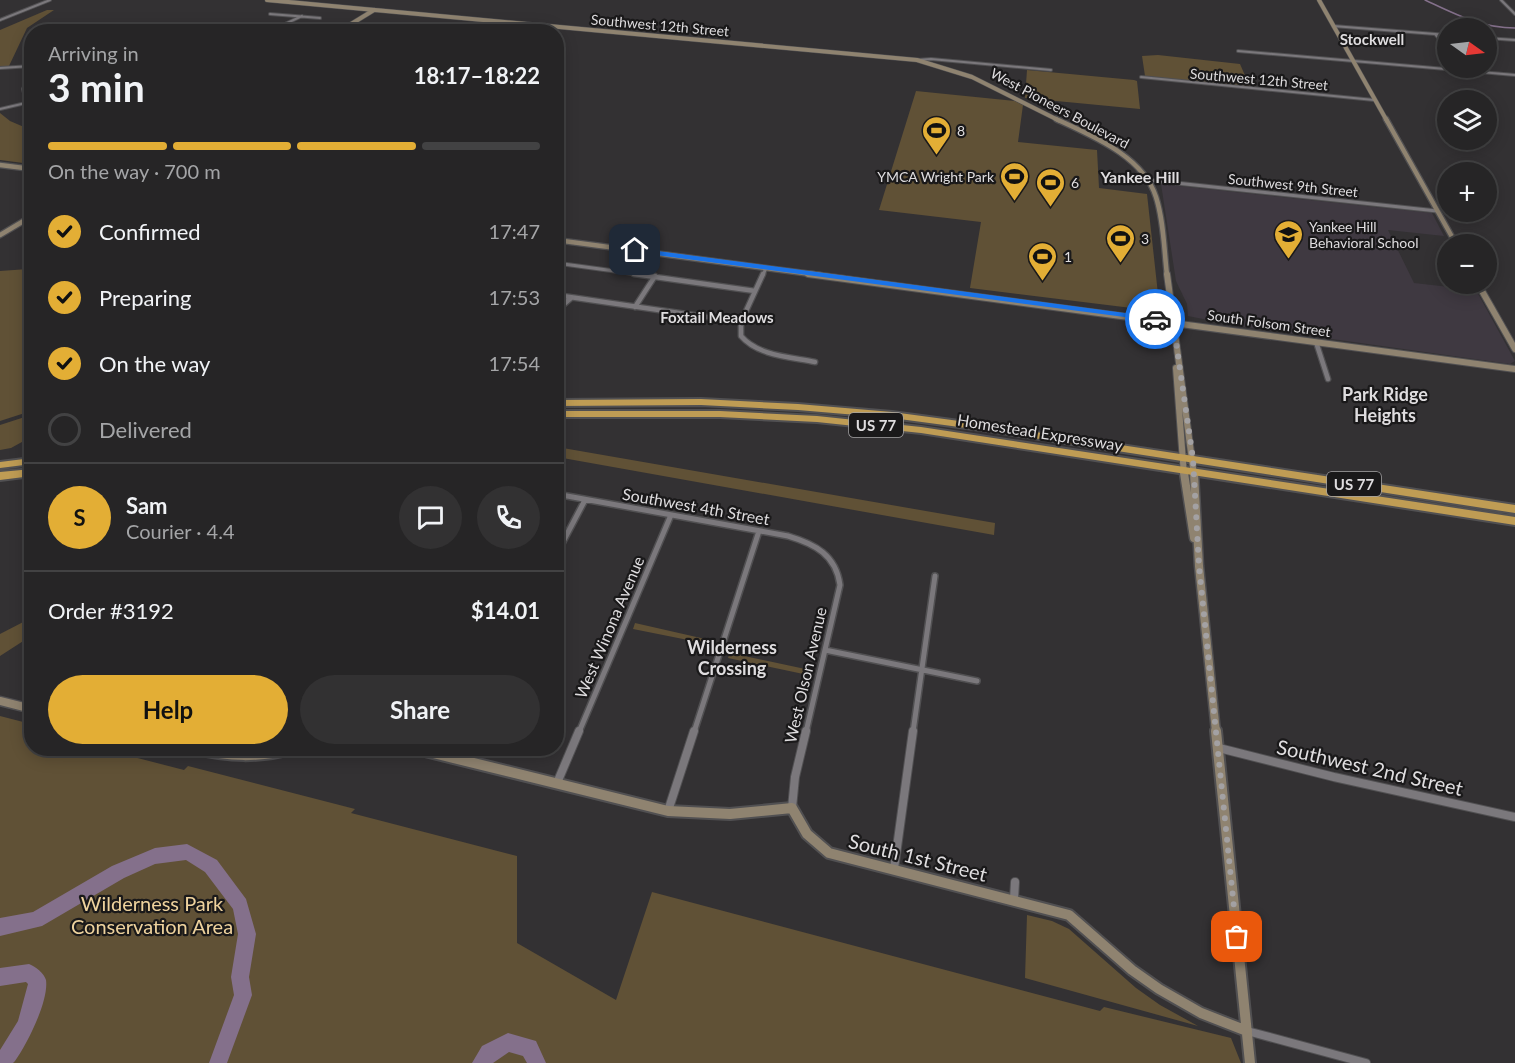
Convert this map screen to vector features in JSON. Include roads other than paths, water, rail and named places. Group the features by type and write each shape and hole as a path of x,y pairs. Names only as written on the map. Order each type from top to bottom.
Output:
{"highway":[{"name":"Homestead Expressway","path":"564,403 700,402 833,410 989,428 1515,509"},
{"name":"Homestead Expressway","path":"564,414 673,412 818,419 973,436 1515,521"},
{"path":"0,465 24,462"},
{"path":"0,476 24,473"}],"main road":[{"name":"Southwest 12th Street","path":"267,0 526,24"},
{"path":"1319,0 1437,211"},
{"path":"351,24 374,10"},
{"name":"Southwest 12th Street","path":"564,27 917,60"},
{"name":"West Pioneers Boulevard","path":"917,60 946,67 979,80 1098,140 1127,159 1148,180 1157,200 1188,458 1250,1063"},
{"path":"0,166 24,169"},
{"path":"0,234 24,220"},
{"name":"South Folsom Street","path":"564,241 1173,321 1515,369"},
{"path":"1484,294 1515,349"},
{"path":"0,701 24,707"},
{"path":"228,756 237,758 257,756"},
{"path":"466,756 557,783 668,811 720,816 792,808"},
{"name":"South 1st Street","path":"792,808 804,833 816,845 829,853 1069,915 1097,935 1130,968 1157,988 1214,1020 1246,1031"}],"street":[{"path":"0,20 50,0"},
{"path":"1501,0 1515,14"},
{"path":"270,14 320,18"},
{"path":"286,24 303,16"},
{"path":"1333,26 1435,34 1437,36"},
{"path":"1497,39 1515,40"},
{"path":"1238,51 1437,67"},
{"name":"Southwest 12th Street","path":"917,60 932,59 1051,70"},
{"path":"0,68 24,66"},
{"path":"1497,73 1515,75"},
{"name":"Southwest 12th Street","path":"1141,77 1374,100"},
{"path":"0,109 24,104"},
{"name":"Southwest 9th Street","path":"1148,180 1437,211"},
{"path":"564,263 755,291"},
{"path":"766,268 741,322 741,336 755,348 814,362"},
{"path":"634,307 655,276"},
{"path":"564,297 741,322"},
{"path":"564,305 571,298"},
{"path":"1316,342 1328,379"},
{"name":"Southwest 4th Street","path":"564,496 802,539 827,553"},
{"path":"564,540 585,500"},
{"name":"West Winona Avenue","path":"557,783 671,515"},
{"path":"668,811 759,531"},
{"name":"West Olson Avenue","path":"792,808 795,777 840,585 840,574 827,553"},
{"path":"894,871 935,576"},
{"path":"825,650 977,681"},
{"name":"Southwest 2nd Street","path":"1218,748 1515,818"},
{"path":"1014,900 1015,882"},
{"name":"South 1st Street","path":"1246,1031 1366,1063"}],"waterway":[{"path":"1425,0 1479,23 1515,28"},
{"path":"0,927 36,920 118,872 155,856 187,852 211,866 240,905 247,934 240,977 243,995 218,1063"},
{"path":"0,977 29,973 37,981 26,1025 15,1045 1,1063"},
{"path":"481,1063 489,1053 508,1042 529,1048 537,1063"}],"place":[{"name":"8","path":"936,156"},
{"name":"YMCA Wright Park","path":"1015,202"},
{"name":"6","path":"1050,208"},
{"name":"Yankee Hill Behavioral School","path":"1288,260"},
{"name":"3","path":"1120,264"},
{"name":"1","path":"1043,282"}],"district":[{"name":"Stockwell","path":"1372,39"},
{"name":"Yankee Hill","path":"1140,176"},
{"name":"Foxtail Meadows","path":"717,317"},
{"name":"Park Ridge Heights","path":"1385,404"},
{"name":"Wilderness Crossing","path":"732,657"}],"park label":[{"name":"Wilderness Park Conservation Area","path":"152,914"}]}
